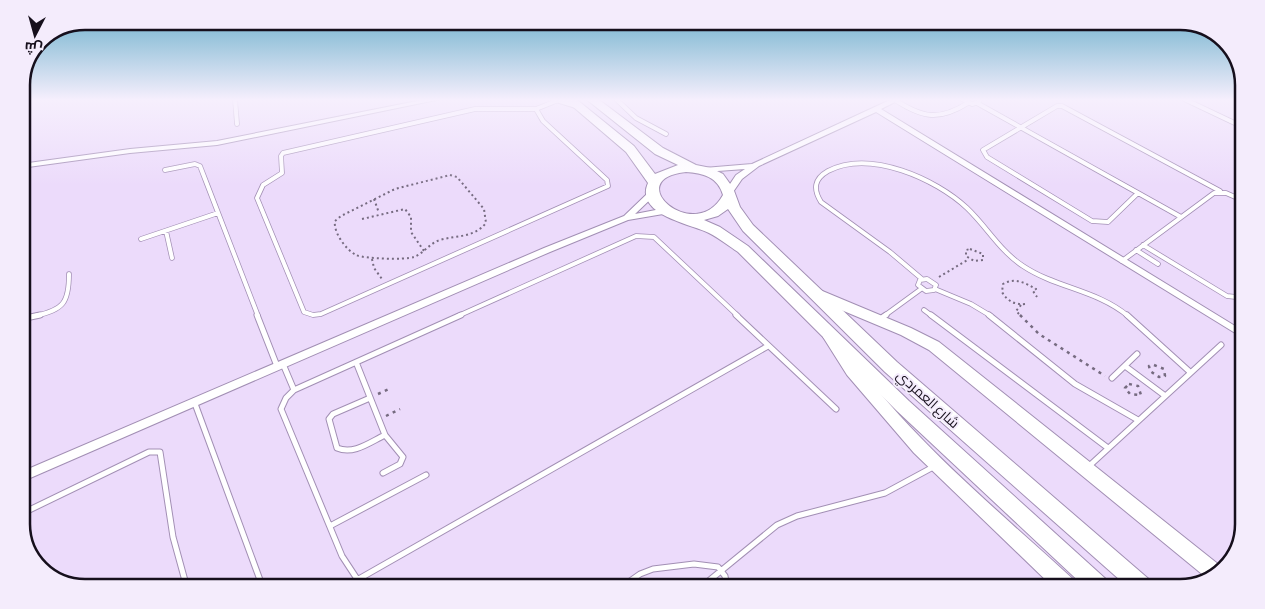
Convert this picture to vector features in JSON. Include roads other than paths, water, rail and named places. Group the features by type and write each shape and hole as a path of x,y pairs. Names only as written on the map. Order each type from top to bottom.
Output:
{"main road":[{"path":"604,127 630,149 653,188 656,203 666,211 683,216 700,217 714,212 725,205 728,194 721,179 659,151 628,127"},
{"path":"653,188 667,172 698,169"},
{"name":"شارع العمردي","path":"728,194 734,208 748,228 935,406 1134,579"},
{"name":"شارع العمردي","path":"683,216 715,230 743,249 943,443 1091,579"}],"street":[{"path":"30,165 123,152 217,143 295,127"},
{"path":"728,194 739,177 756,164 836,127"},
{"path":"906,127 1235,329"},
{"path":"698,169 731,169 756,164"},
{"path":"626,218 653,188"},
{"path":"30,473 473,280 626,218 666,211"},
{"path":"816,293 852,311 908,332 939,350 1210,570"},
{"path":"827,332 852,371 937,465 1058,579"}],"lane":[{"path":"391,127 288,150 282,154 285,170 260,189 257,198 302,310 309,315 320,314 386,286 607,188 607,180 550,127"},
{"path":"654,127 666,134"},
{"path":"1019,127 984,148 984,154 1087,218 1098,223 1108,222 1138,193"},
{"path":"1021,127 1180,217"},
{"path":"1104,127 1220,191 1235,197"},
{"path":"935,289 933,281 922,279 882,246 821,202 815,192 817,179 839,166 859,163 901,171 930,184 965,206 1010,257 1040,275 1095,295 1114,306 1135,321 1165,353 1190,372"},
{"path":"165,170 199,165 280,364 294,390"},
{"path":"1122,261 1180,217 1214,193 1220,191"},
{"path":"141,239 218,213"},
{"path":"166,231 172,258"},
{"path":"356,579 342,556 282,409 286,398 294,390 643,235 654,237 836,410"},
{"path":"1142,245 1227,296 1235,298"},
{"path":"1136,250 1158,264"},
{"path":"30,317 56,309 63,304 68,296 69,274"},
{"path":"922,279 918,283 921,289 929,291 935,289 971,304 997,320 1075,384 1138,420"},
{"path":"878,320 921,289"},
{"path":"924,310 1108,448"},
{"path":"1085,470 1164,394 1221,345"},
{"path":"359,579 768,346"},
{"path":"1112,378 1137,354"},
{"path":"356,362 385,435 402,454 403,459 400,464 383,473"},
{"path":"1124,366 1164,394"},
{"path":"370,398 333,414 329,419 337,448 343,451 352,450 385,435"},
{"path":"194,402 260,579"},
{"path":"30,510 149,452 160,452 174,537 185,579"},
{"path":"711,579 769,531 787,520 885,493 937,465"},
{"path":"330,526 426,475"},
{"path":"634,579 644,572 656,568 706,565 713,565 722,570 726,579"}]}
